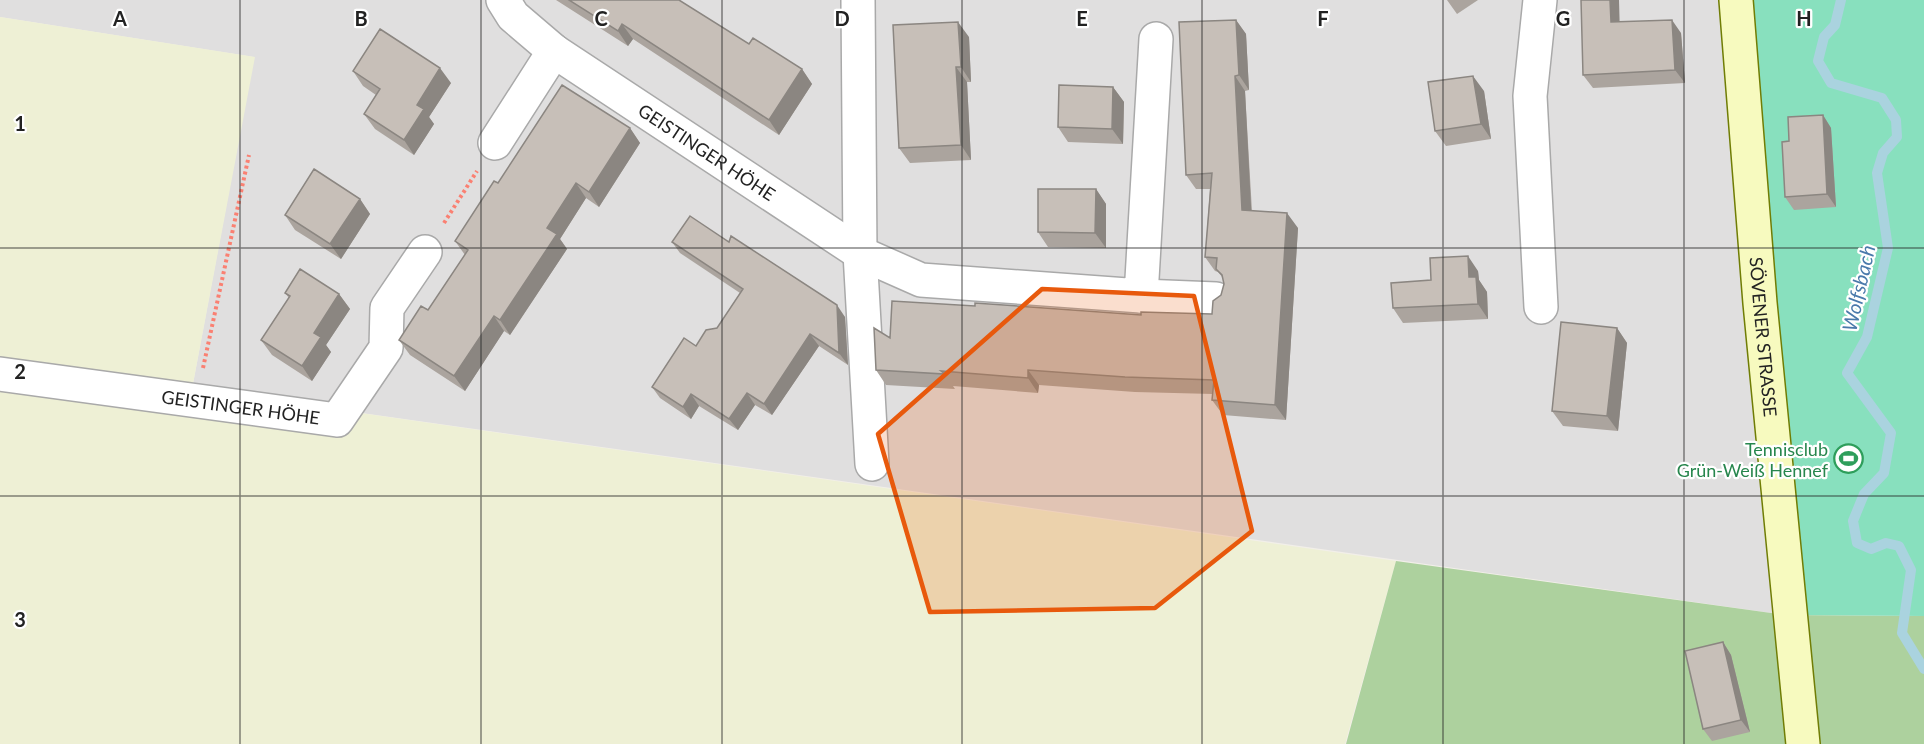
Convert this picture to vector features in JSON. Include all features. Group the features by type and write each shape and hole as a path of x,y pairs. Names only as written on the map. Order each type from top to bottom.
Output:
{"main road":[{"name":"SÖVENER STRASSE","path":"1736,0 1762,315 1803,744"}],"street":[{"name":"GEISTINGER HÖHE","path":"503,0 513,16 554,51 860,253 921,280 1141,296 1216,299"},
{"path":"858,0 860,253 872,464"},
{"path":"1540,0 1530,96 1541,308"},
{"path":"1141,296 1156,39"},
{"path":"495,143 554,51"},
{"name":"GEISTINGER HÖHE","path":"0,374 337,420 386,348 387,308 425,252"}],"path":[{"path":"425,252 495,143"},
{"path":"196,401 249,155"}],"highlighted area":[{"path":"1042,289 1194,296 1252,531 1155,608 930,612 878,434"}],"shaded area":[{"path":"0,0 1740,0 1786,615 192,389 254,57 0,17"}],"green space":[{"name":"Tennisclub Grün-Weiß Hennef","path":"1740,0 1924,0 1924,616 1786,615"},
{"path":"0,17 255,57 192,389 1396,561 1345,744 0,744"},
{"path":"1396,561 1786,615 1924,616 1924,744 1346,744"}],"building":[{"path":"569,0 679,0 749,44 753,38 802,69 769,120 622,24 618,31"},
{"path":"1581,0 1610,0 1611,22 1672,20 1675,70 1583,75"},
{"path":"1236,20 1239,75 1235,76 1242,210 1287,213 1275,405 1212,400 1214,380 1028,370 1028,378 941,371 945,374 876,370 874,328 890,338 892,301 975,306 975,303 1141,315 1141,312 1212,314 1213,301 1221,295 1224,284 1222,275 1216,269 1217,258 1205,257 1212,173 1186,175 1179,22"},
{"path":"958,22 961,67 956,67 961,145 899,148 893,25"},
{"path":"380,29 440,68 417,105 424,109 404,140 364,114 380,89 353,71"},
{"path":"1473,76 1481,124 1435,131 1428,82"},
{"path":"562,85 630,128 589,192 576,183 547,228 557,234 500,320 494,316 454,376 399,340 421,306 428,310 468,250 455,241 494,181 498,183"},
{"path":"1059,85 1113,87 1112,129 1058,127"},
{"path":"1823,115 1827,194 1785,197 1782,142 1789,141 1788,117"},
{"path":"314,169 360,199 330,244 285,215"},
{"path":"1038,189 1096,189 1095,233 1038,232"},
{"path":"690,216 729,242 731,236 837,305 839,353 810,334 764,404 747,393 729,419 691,394 683,407 652,387 684,338 696,346 706,330 717,328 743,289 672,242"},
{"path":"1468,256 1469,277 1476,277 1478,304 1393,308 1391,283 1431,280 1430,258"},
{"path":"300,269 339,294 314,333 321,337 302,366 261,340 290,296 285,293"},
{"path":"1561,322 1617,328 1607,416 1552,411"},
{"path":"1723,642 1741,720 1703,729 1685,651"}],"waterway":[{"name":"Wolfsbach","path":"1841,0 1835,25 1824,37 1818,61 1831,83 1882,98 1896,120 1897,137 1883,153 1877,173 1888,248 1867,337 1847,373 1891,433 1884,473 1864,494 1853,521 1857,543 1871,549 1886,543 1899,546 1911,570 1902,633 1924,669"}],"place":[{"name":"Tennisclub Grün-Weiß Hennef","path":"1849,459"}]}
